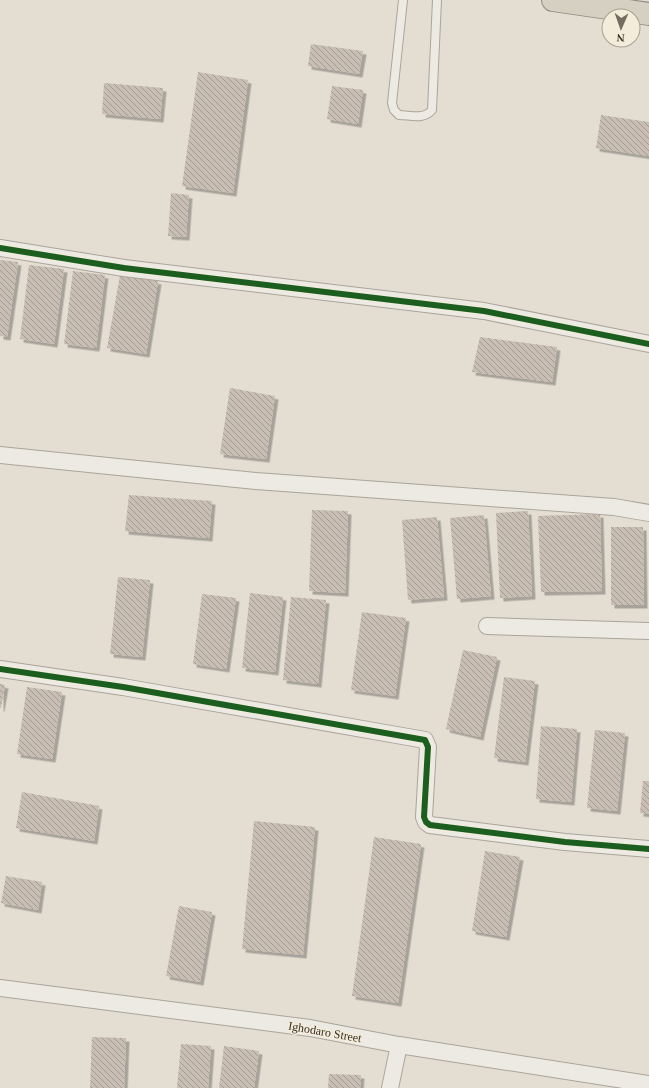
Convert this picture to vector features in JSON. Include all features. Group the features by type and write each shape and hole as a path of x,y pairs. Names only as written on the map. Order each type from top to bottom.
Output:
{"highway":[{"path":"553,0 649,14"}],"street":[{"path":"0,248 124,268 484,311 649,344"},
{"path":"0,455 256,481 614,507 649,513"},
{"path":"487,626 649,631"},
{"path":"0,669 131,689 425,740 428,747 424,817 426,822 430,825 564,842 649,849"},
{"name":"Ighodaro Street","path":"0,988 310,1028 609,1083 649,1084"},
{"path":"390,1088 399,1045"}],"lane":[{"path":"402,0 392,103 394,110 399,115 424,116 429,114 432,110 437,0"}],"building":[{"path":"311,44 363,51 359,74 308,66"},
{"path":"198,72 248,80 233,193 182,186"},
{"path":"104,83 163,88 160,119 102,114"},
{"path":"332,86 363,90 358,124 327,119"},
{"path":"601,115 649,122 649,156 596,148"},
{"path":"171,193 189,195 186,237 168,236"},
{"path":"0,260 18,262 7,337 0,336"},
{"path":"29,265 64,269 54,344 20,339"},
{"path":"73,271 105,275 96,348 64,344"},
{"path":"120,275 158,281 146,354 107,348"},
{"path":"480,337 557,347 552,382 472,372"},
{"path":"230,388 275,396 266,459 220,454"},
{"path":"129,495 212,501 209,538 125,531"},
{"path":"312,510 348,511 345,593 309,591"},
{"path":"528,511 532,596 500,598 496,513"},
{"path":"600,514 602,591 541,592 538,516"},
{"path":"484,515 491,596 457,599 450,518"},
{"path":"437,517 444,597 408,600 402,520"},
{"path":"611,527 643,527 644,605 611,605"},
{"path":"118,577 150,580 142,657 110,654"},
{"path":"250,593 283,597 275,672 242,668"},
{"path":"202,594 236,598 226,669 193,664"},
{"path":"291,597 326,600 318,684 283,680"},
{"path":"362,612 406,618 395,696 351,690"},
{"path":"463,650 497,657 480,737 446,729"},
{"path":"504,677 535,681 525,762 494,758"},
{"path":"0,684 5,685 1,708 0,708"},
{"path":"27,687 62,692 52,759 17,754"},
{"path":"541,726 577,729 571,802 536,799"},
{"path":"595,730 625,733 617,811 587,808"},
{"path":"643,781 649,781 649,814 640,813"},
{"path":"22,792 99,806 94,841 16,828"},
{"path":"254,821 315,827 303,955 242,949"},
{"path":"374,837 421,844 398,1003 352,996"},
{"path":"485,851 520,857 506,937 472,931"},
{"path":"6,876 42,882 38,910 1,903"},
{"path":"179,906 212,912 200,982 166,976"},
{"path":"92,1037 126,1038 124,1088 90,1088"},
{"path":"181,1044 211,1046 208,1088 177,1088"},
{"path":"224,1046 259,1051 254,1088 219,1088"},
{"path":"329,1074 361,1075 360,1088 328,1088"}],"cycle path":[{"path":"0,248 124,268 484,311 649,344"},
{"path":"0,669 123,687 425,740 428,747 424,817 426,822 430,825 565,842 649,849"}]}
